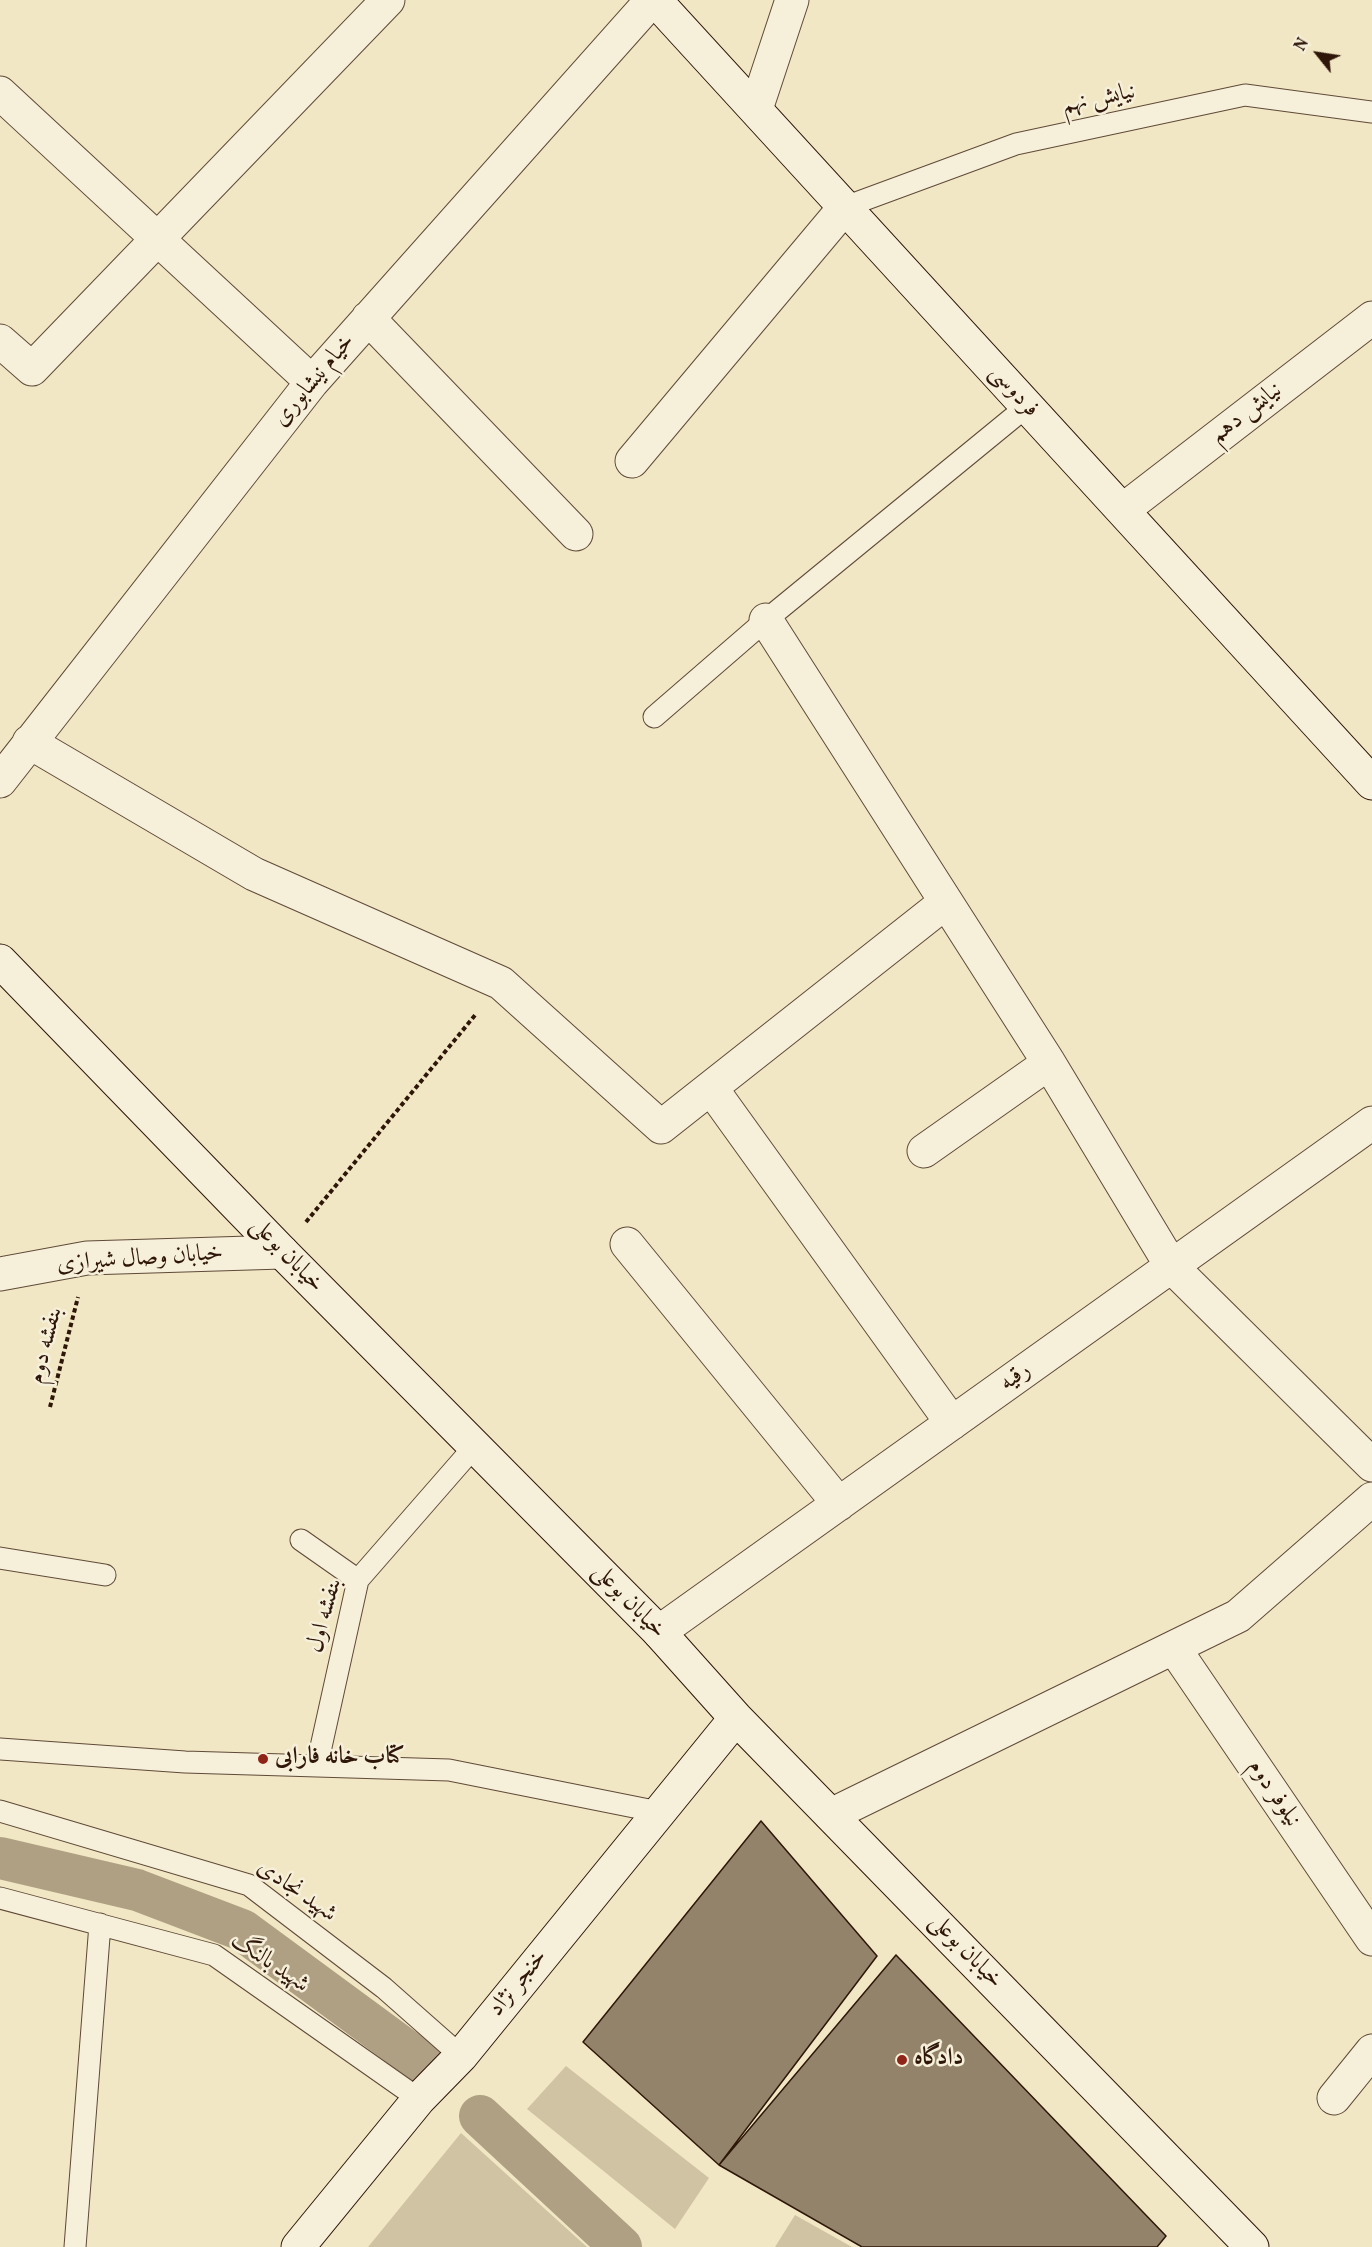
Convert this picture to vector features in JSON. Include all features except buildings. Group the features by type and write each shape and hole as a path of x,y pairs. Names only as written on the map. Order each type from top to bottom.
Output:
{"street":[{"path":"0,341 32,369 388,0"},
{"name":"فردوسی","path":"653,0 756,109 1372,783"},
{"name":"خیام نیشابوری","path":"0,781 28,742 312,382 653,0"},
{"path":"756,109 792,0"},
{"path":"0,93 312,382"},
{"path":"632,461 845,207"},
{"path":"368,318 576,534"},
{"name":"نیایش دهم","path":"1123,510 1372,318"},
{"path":"766,620 1049,1063 1172,1267 1372,1465"},
{"path":"28,742 254,874 501,983 661,1127 946,902"},
{"name":"خیابان بوعلی","path":"0,961 282,1252 659,1632 736,1718 1252,2247"},
{"path":"924,1150 1049,1063"},
{"path":"711,1088 952,1423"},
{"name":"رقیه","path":"659,1632 1372,1123"},
{"path":"627,1244 839,1504"},
{"name":"خیابان وصال شیرازی","path":"0,1274 87,1258 282,1252"},
{"path":"831,1815 1238,1616 1372,1499"},
{"name":"نیلوفر دوم","path":"1174,1648 1372,1940"},
{"name":"خنجر نژاد","path":"298,2247 419,2099 461,2056 736,1718"},
{"path":"1334,2098 1372,2051"}],"lane":[{"name":"نیایش نهم","path":"845,207 1016,144 1245,95 1372,112"},
{"path":"654,717 766,620 1026,407"},
{"name":"بنفشه اول","path":"317,1765 358,1580 474,1447"},
{"path":"301,1540 358,1580"},
{"path":"0,1558 105,1575"},
{"path":"0,1749 185,1762 449,1770 659,1812"},
{"name":"شهید نجادی","path":"0,1811 249,1885 384,1988 461,2056"},
{"name":"شهيد بالنگ","path":"0,1898 214,1955 419,2099"},
{"path":"75,2247 100,1924"}],"path":[{"path":"282,1252 501,983"},
{"name":"بنفشه دوم","path":"50,1407 87,1258"}],"shaded area":[{"path":"566,2066 709,2178 675,2229 527,2109"},
{"path":"461,2133 587,2247 368,2247"},
{"path":"795,2215 852,2247 775,2247"}],"waterway":[{"path":"0,1858 137,1890 242,1930 427,2066"},
{"path":"480,2116 621,2247"}],"place":[{"name":"کتاب خانه فارابی","path":"263,1759"},
{"name":"دادگاه","path":"902,2060"}]}
